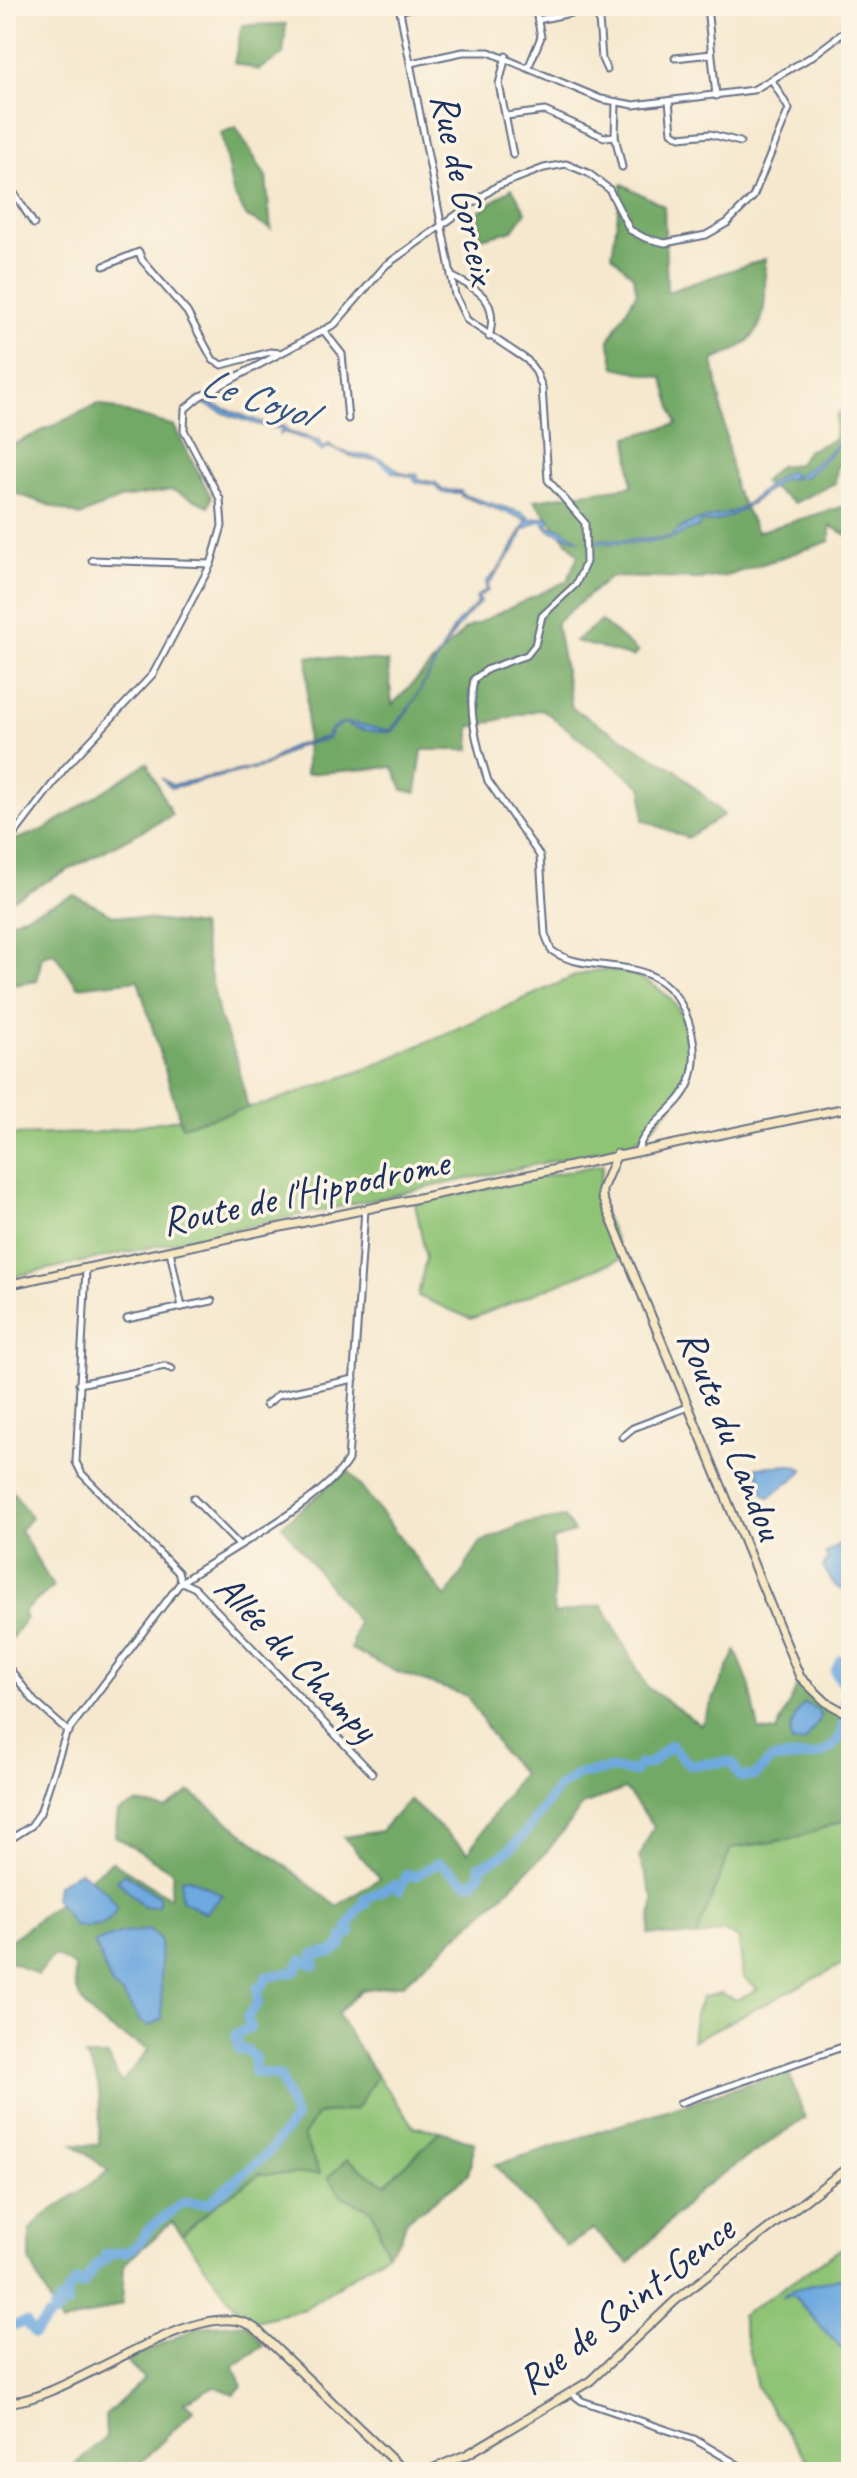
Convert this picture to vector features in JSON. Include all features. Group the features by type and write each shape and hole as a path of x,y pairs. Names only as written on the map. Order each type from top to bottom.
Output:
{"street":[{"path":"400,9 417,6"},
{"path":"529,66 541,37 535,6"},
{"path":"645,6 676,6"},
{"path":"707,6 716,96"},
{"path":"538,20 598,7 602,59 607,70"},
{"name":"Rue de Gorceix","path":"400,9 455,295 467,320 527,360 536,372 542,387 548,480 578,512 588,540 586,562 576,584 542,616 535,645 527,655 488,669 474,679 470,698 488,781 540,856 545,934 551,950 564,957 648,975 666,988 686,1014 695,1053 690,1080 684,1095 643,1138 638,1149"},
{"path":"411,63 479,51 506,56 616,103 669,101 753,90 773,82 851,27"},
{"path":"675,58 711,54"},
{"path":"506,56 499,84 513,155"},
{"path":"6,845 64,769 153,674 211,564 223,515 220,499 184,430 185,409 199,397 323,330 348,312 357,295 386,265 505,182 566,164 588,173 609,189 630,230 645,238 665,243 706,235 727,223 753,197 789,109 773,82"},
{"path":"669,101 672,132 680,137 710,134 740,142"},
{"path":"616,103 615,136 622,167"},
{"path":"506,116 545,111 604,137 615,136"},
{"path":"6,181 34,224"},
{"path":"104,266 139,252 142,260 187,312 213,360 222,365 270,352 284,353"},
{"path":"451,276 475,287 491,308 495,317 489,337"},
{"path":"323,330 342,354 348,419"},
{"path":"92,560 211,564"},
{"name":"Route de l'Hippodrome","path":"6,1285 638,1149 851,1107"},
{"name":"Route du Landou","path":"617,1154 602,1189 602,1197 800,1677 826,1702 851,1716"},
{"path":"6,1842 31,1826 40,1813 69,1732 181,1582 289,1514 341,1473 348,1460 365,1208"},
{"path":"170,1251 182,1307"},
{"name":"Allée du Champy","path":"86,1269 76,1462 82,1474 178,1572 181,1582 195,1588 372,1773"},
{"path":"127,1319 212,1301"},
{"path":"79,1384 165,1366 172,1369"},
{"path":"266,1405 278,1395 354,1379"},
{"path":"622,1437 633,1428 688,1407"},
{"path":"193,1498 238,1544"},
{"path":"6,1664 34,1701 69,1732"},
{"path":"680,2103 851,2044"},
{"name":"Rue de Saint-Gence","path":"424,2472 468,2454 571,2393 608,2365 676,2300 851,2165"},
{"path":"6,2402 43,2394 181,2330 239,2321 256,2329 405,2472"},
{"path":"571,2393 694,2439 750,2472"}],"green space":[{"path":"286,24 283,55 258,70 234,63 242,25"},
{"path":"236,127 266,177 271,229 247,217 233,193 221,133"},
{"path":"622,184 664,206 667,292 765,259 761,322 746,343 713,360 735,489 757,532 851,504 851,537 830,526 830,541 727,576 698,579 610,577 556,623 572,708 676,770 724,815 687,838 643,820 643,788 542,709 470,727 470,750 422,750 416,793 403,790 393,767 306,774 308,656 388,662 392,705 465,629 567,581 578,555 534,500 632,486 628,437 677,424 663,378 615,367 609,340 637,292 633,276 612,255"},
{"path":"512,188 526,212 513,230 481,238 478,212"},
{"path":"851,401 851,453 837,468 835,483 794,503 763,482 779,466 798,464 807,451 835,439 836,416"},
{"path":"98,404 174,426 211,497 209,506 172,490 122,498 80,516 6,490 6,448"},
{"path":"601,621 638,652 633,657 575,641"},
{"path":"147,763 172,815 6,903 6,843 45,829"},
{"path":"74,895 113,915 200,926 220,1020 237,1059 248,1108 182,1126 138,980 78,987 54,953 42,956 37,981 6,986 6,923"},
{"path":"597,970 638,977 656,987 672,1000 683,1016 690,1035 691,1056 682,1088 663,1115 631,1144 11,1277 9,1263 6,1263 6,1135 94,1133 266,1104 366,1069 573,977"},
{"path":"603,1164 597,1197 623,1258 471,1319 418,1296 426,1258 415,1203"},
{"path":"348,1470 446,1598 480,1543 523,1524 564,1517 574,1532 553,1540 554,1614 602,1605 647,1687 701,1725 736,1651 749,1683 759,1730 776,1732 798,1684 824,1706 851,1720 851,1818 792,1839 731,1848 696,1937 648,1934 654,1900 639,1857 654,1826 625,1789 583,1805 549,1849 508,1890 403,1984 361,1990 337,2014 377,2076 356,2109 317,2114 303,2136 320,2174 261,2174 220,2201 182,2235 172,2222 124,2264 122,2304 61,2324 30,2261 30,2231 41,2218 109,2171 73,2144 99,2145 98,2087 96,2076 85,2056 108,2056 121,2083 149,2049 109,2028 87,2009 75,1983 75,1967 54,1955 38,1975 6,1959 6,1944 112,1861 170,1898 173,1872 115,1836 118,1812 137,1803 165,1809 190,1792 337,1906 380,1878 344,1837 381,1831 409,1800 468,1852 522,1773 503,1753 467,1696 397,1672 351,1649 357,1622 282,1525"},
{"path":"6,1482 31,1518 20,1530 53,1587 23,1612 26,1618 6,1646"},
{"path":"851,1818 851,1960 692,2041 695,2014 702,1997 721,1993 736,2000 758,1989 743,1977 739,1939 723,1931 696,1937 731,1848 792,1839"},
{"path":"788,2071 805,2118 701,2189 629,2263 593,2229 567,2247 495,2165"},
{"path":"377,2076 415,2127 441,2131 385,2185 347,2161 329,2176 342,2196 372,2210 387,2253 304,2309 247,2323 182,2235 220,2201 261,2174 319,2174 303,2137 317,2114 356,2109"},
{"path":"441,2131 475,2143 468,2175 406,2221 401,2238 387,2253 372,2210 342,2196 328,2177 347,2160 385,2184"},
{"path":"851,2242 851,2472 815,2472 757,2388 741,2316"},
{"path":"247,2323 263,2346 233,2367 242,2386 234,2394 214,2386 184,2402 194,2410 131,2472 66,2472 106,2437 105,2416 144,2379 126,2360 199,2327"}],"water":[{"path":"198,399 269,425 284,426 288,432 319,440 323,447 329,444 345,452 382,460 405,474 417,474 418,479 436,483 442,490 461,491 463,495 523,513 531,519 550,517 548,526 562,529 581,541 549,530 541,520 523,530 516,547 488,585 488,591 478,597 481,602 456,630 415,699 456,624 478,603 476,597 486,590 486,582 505,560 527,520 461,496 460,493 442,493 435,485 416,482 412,477 392,472 379,460 359,459 328,447 322,452 305,439 284,432 280,435 282,428 237,418"},
{"path":"851,420 851,433 809,474 779,481 732,515 721,520 701,522 698,528 669,539 631,543 592,542 600,539 668,537 688,524 735,511 780,476 791,471 793,476 819,460 836,445"},
{"path":"413,702 392,732 367,730 345,723 391,730"},
{"path":"342,724 332,730 328,739 298,746 265,766 171,788 161,778 172,785 265,765 290,747 326,737 331,729"},
{"path":"792,1465 803,1469 802,1472 769,1498 762,1491 757,1467"},
{"path":"841,1543 851,1546 851,1589 844,1591 835,1586 823,1567 828,1559 825,1554"},
{"path":"805,1703 819,1711 820,1719 805,1742 792,1743 793,1722"},
{"path":"80,1871 107,1892 117,1906 106,1922 87,1927 74,1925 55,1899 57,1885"},
{"path":"124,1873 159,1897 159,1906 144,1907 117,1880"},
{"path":"189,1878 223,1895 205,1913 181,1900 181,1879"},
{"path":"150,1930 160,1939 162,2019 149,2026 140,2021 124,1996 112,1986 94,1943 122,1933"},
{"path":"851,2275 851,2352 843,2351 793,2295 782,2298 792,2290"}],"waterway":[{"name":"Le Coyol","path":"377,459 390,470"},
{"path":"844,1708 848,1691 835,1672 841,1660 851,1664"},
{"path":"6,2327 26,2322 34,2334 48,2317 55,2315 54,2309 60,2310 60,2301 67,2304 67,2292 77,2281 82,2286 96,2265 106,2259 105,2254 126,2252 136,2246 152,2226 183,2203 209,2203 270,2151 295,2118 280,2076 254,2072 255,2057 246,2050 239,2050 236,2034 251,2027 247,2017 258,2003 257,1988 263,1986 266,1977 294,1972 302,1960 315,1965 314,1954 333,1952 341,1946 343,1937 351,1933 348,1927 359,1908 366,1904 364,1899 394,1885 400,1890 406,1875 415,1876 438,1863 472,1883 480,1874 480,1866 516,1844 557,1789 576,1775 610,1769 634,1772 640,1764 650,1764 670,1745 690,1765 732,1763 740,1777 755,1776 772,1759 815,1756 830,1749 841,1736 844,1717"}]}
